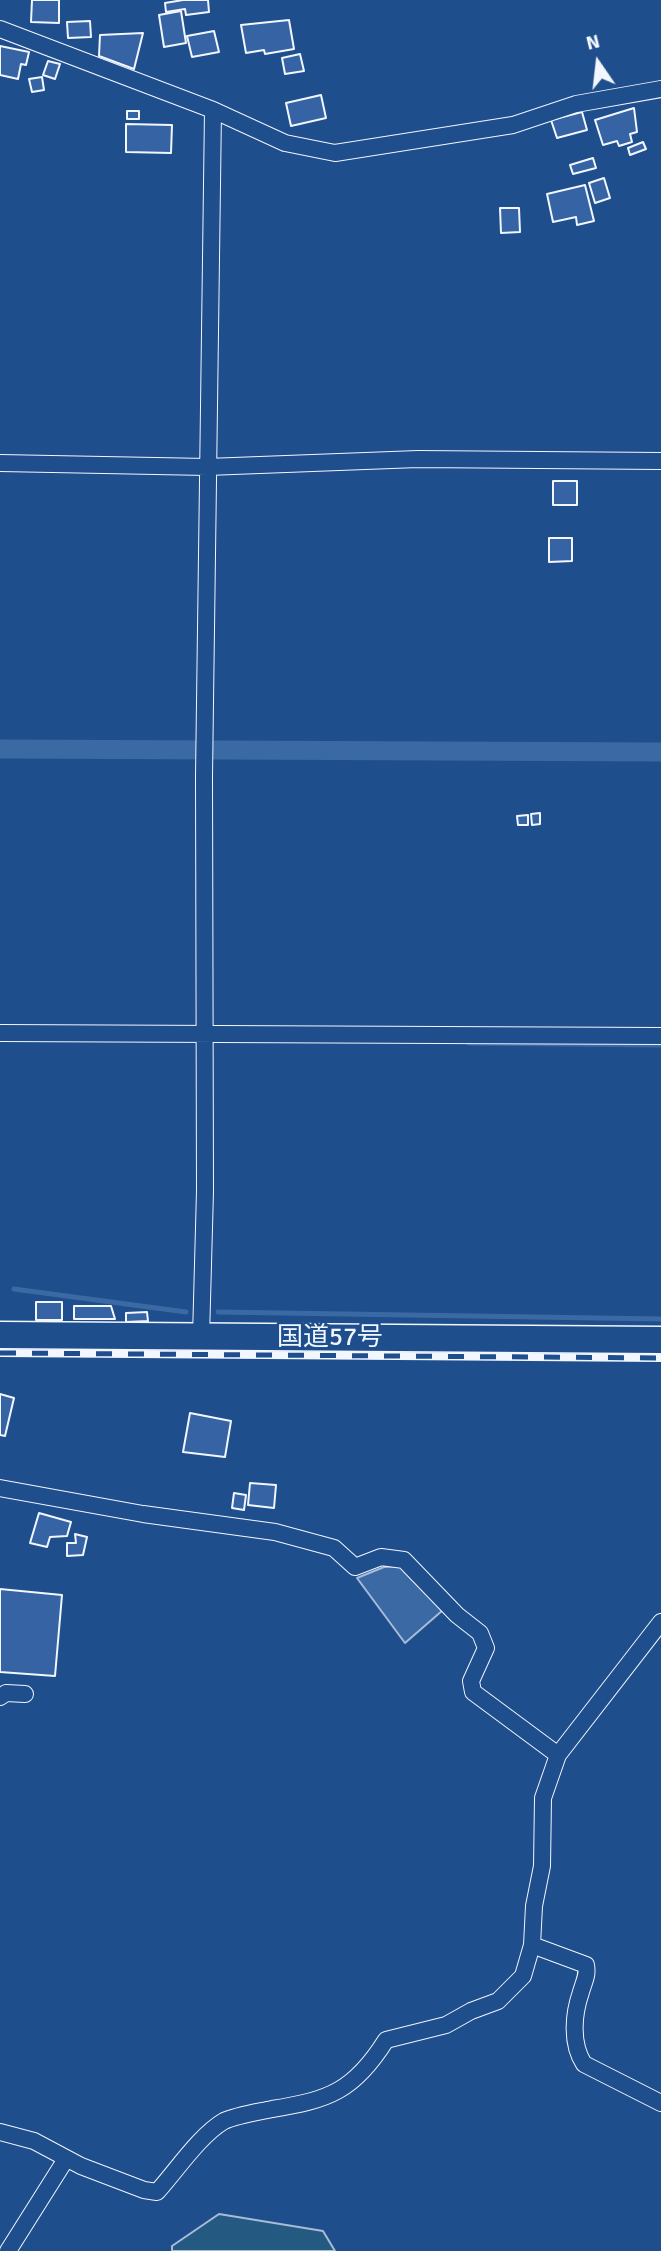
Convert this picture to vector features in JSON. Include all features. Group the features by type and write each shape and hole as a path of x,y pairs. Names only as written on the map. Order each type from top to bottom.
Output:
{"highway":[{"name":"国道57号","path":"0,1335 661,1340"}],"street":[{"path":"0,29 213,110 285,143 335,153 513,125 576,104 661,89"},
{"path":"201,1337 205,1191 203,1032 207,467 213,110"},
{"path":"0,463 207,467 418,459 661,461"},
{"path":"0,1033 661,1036"},
{"path":"0,1488 143,1514 275,1532 334,1548 355,1567 382,1557 404,1560 457,1615 481,1633 486,1648 471,1681 473,1692 558,1755"},
{"path":"0,2132 34,2141 66,2160 144,2190 157,2192 193,2150 224,2122 307,2104 341,2091 369,2068 386,2040 446,2025 471,2011 498,2001 523,1976 532,1945 534,1906 542,1866 543,1798 558,1755 661,1622"},
{"path":"0,1698 6,1693 25,1694"},
{"path":"532,1945 586,1965 588,1975 576,2014 575,2040 578,2054 584,2064 661,2104"},
{"path":"8,2251 66,2160"}],"shaded area":[{"path":"401,1566 443,1610 405,1643 357,1578 384,1567"},
{"path":"219,2214 323,2231 335,2251 172,2251 172,2246"}],"building":[{"path":"32,0 59,0 59,23 31,22"},
{"path":"208,0 209,12 186,15 185,9 166,12 165,3"},
{"path":"181,11 186,43 164,47 159,15"},
{"path":"289,20 294,49 265,54 264,50 246,53 241,25"},
{"path":"90,21 91,37 68,38 67,22"},
{"path":"214,31 219,52 192,57 187,36"},
{"path":"143,33 134,69 99,56 100,35"},
{"path":"0,46 29,52 26,65 21,64 18,79 0,75"},
{"path":"300,54 304,71 285,74 282,58"},
{"path":"48,61 60,64 55,79 43,75"},
{"path":"42,77 44,90 32,92 29,79"},
{"path":"321,95 326,118 291,126 286,103"},
{"path":"634,108 637,132 630,134 632,142 619,146 617,141 603,145 595,120"},
{"path":"127,111 139,111 139,119 127,119"},
{"path":"582,112 587,130 557,138 551,120"},
{"path":"126,124 172,125 171,153 126,152"},
{"path":"643,142 646,149 630,155 628,148"},
{"path":"593,158 596,168 573,174 570,165"},
{"path":"604,178 610,198 595,203 589,183"},
{"path":"585,185 594,221 577,225 576,217 553,222 547,194"},
{"path":"500,208 519,208 520,232 501,233"},
{"path":"553,481 577,481 577,505 553,505"},
{"path":"549,538 572,538 572,561 549,562"},
{"path":"540,813 540,824 532,825 531,814"},
{"path":"528,815 528,825 518,825 517,816"},
{"path":"36,1302 62,1302 62,1320 36,1320"},
{"path":"74,1306 111,1306 115,1319 74,1319"},
{"path":"147,1312 148,1321 126,1322 126,1313"},
{"path":"0,1394 14,1398 5,1436 0,1435"},
{"path":"190,1413 231,1421 225,1457 183,1452"},
{"path":"250,1483 276,1485 274,1508 248,1505"},
{"path":"234,1493 246,1495 244,1510 232,1508"},
{"path":"39,1513 71,1522 67,1536 50,1537 47,1547 30,1543"},
{"path":"75,1534 87,1537 83,1555 67,1556 67,1543 76,1543"},
{"path":"0,1589 62,1595 55,1676 0,1672"}],"waterway":[{"path":"0,749 661,752"},
{"path":"469,1043 661,1045"},
{"path":"14,1289 186,1312"},
{"path":"218,1312 661,1319"}],"railway":[{"path":"0,1353 661,1358"}]}
